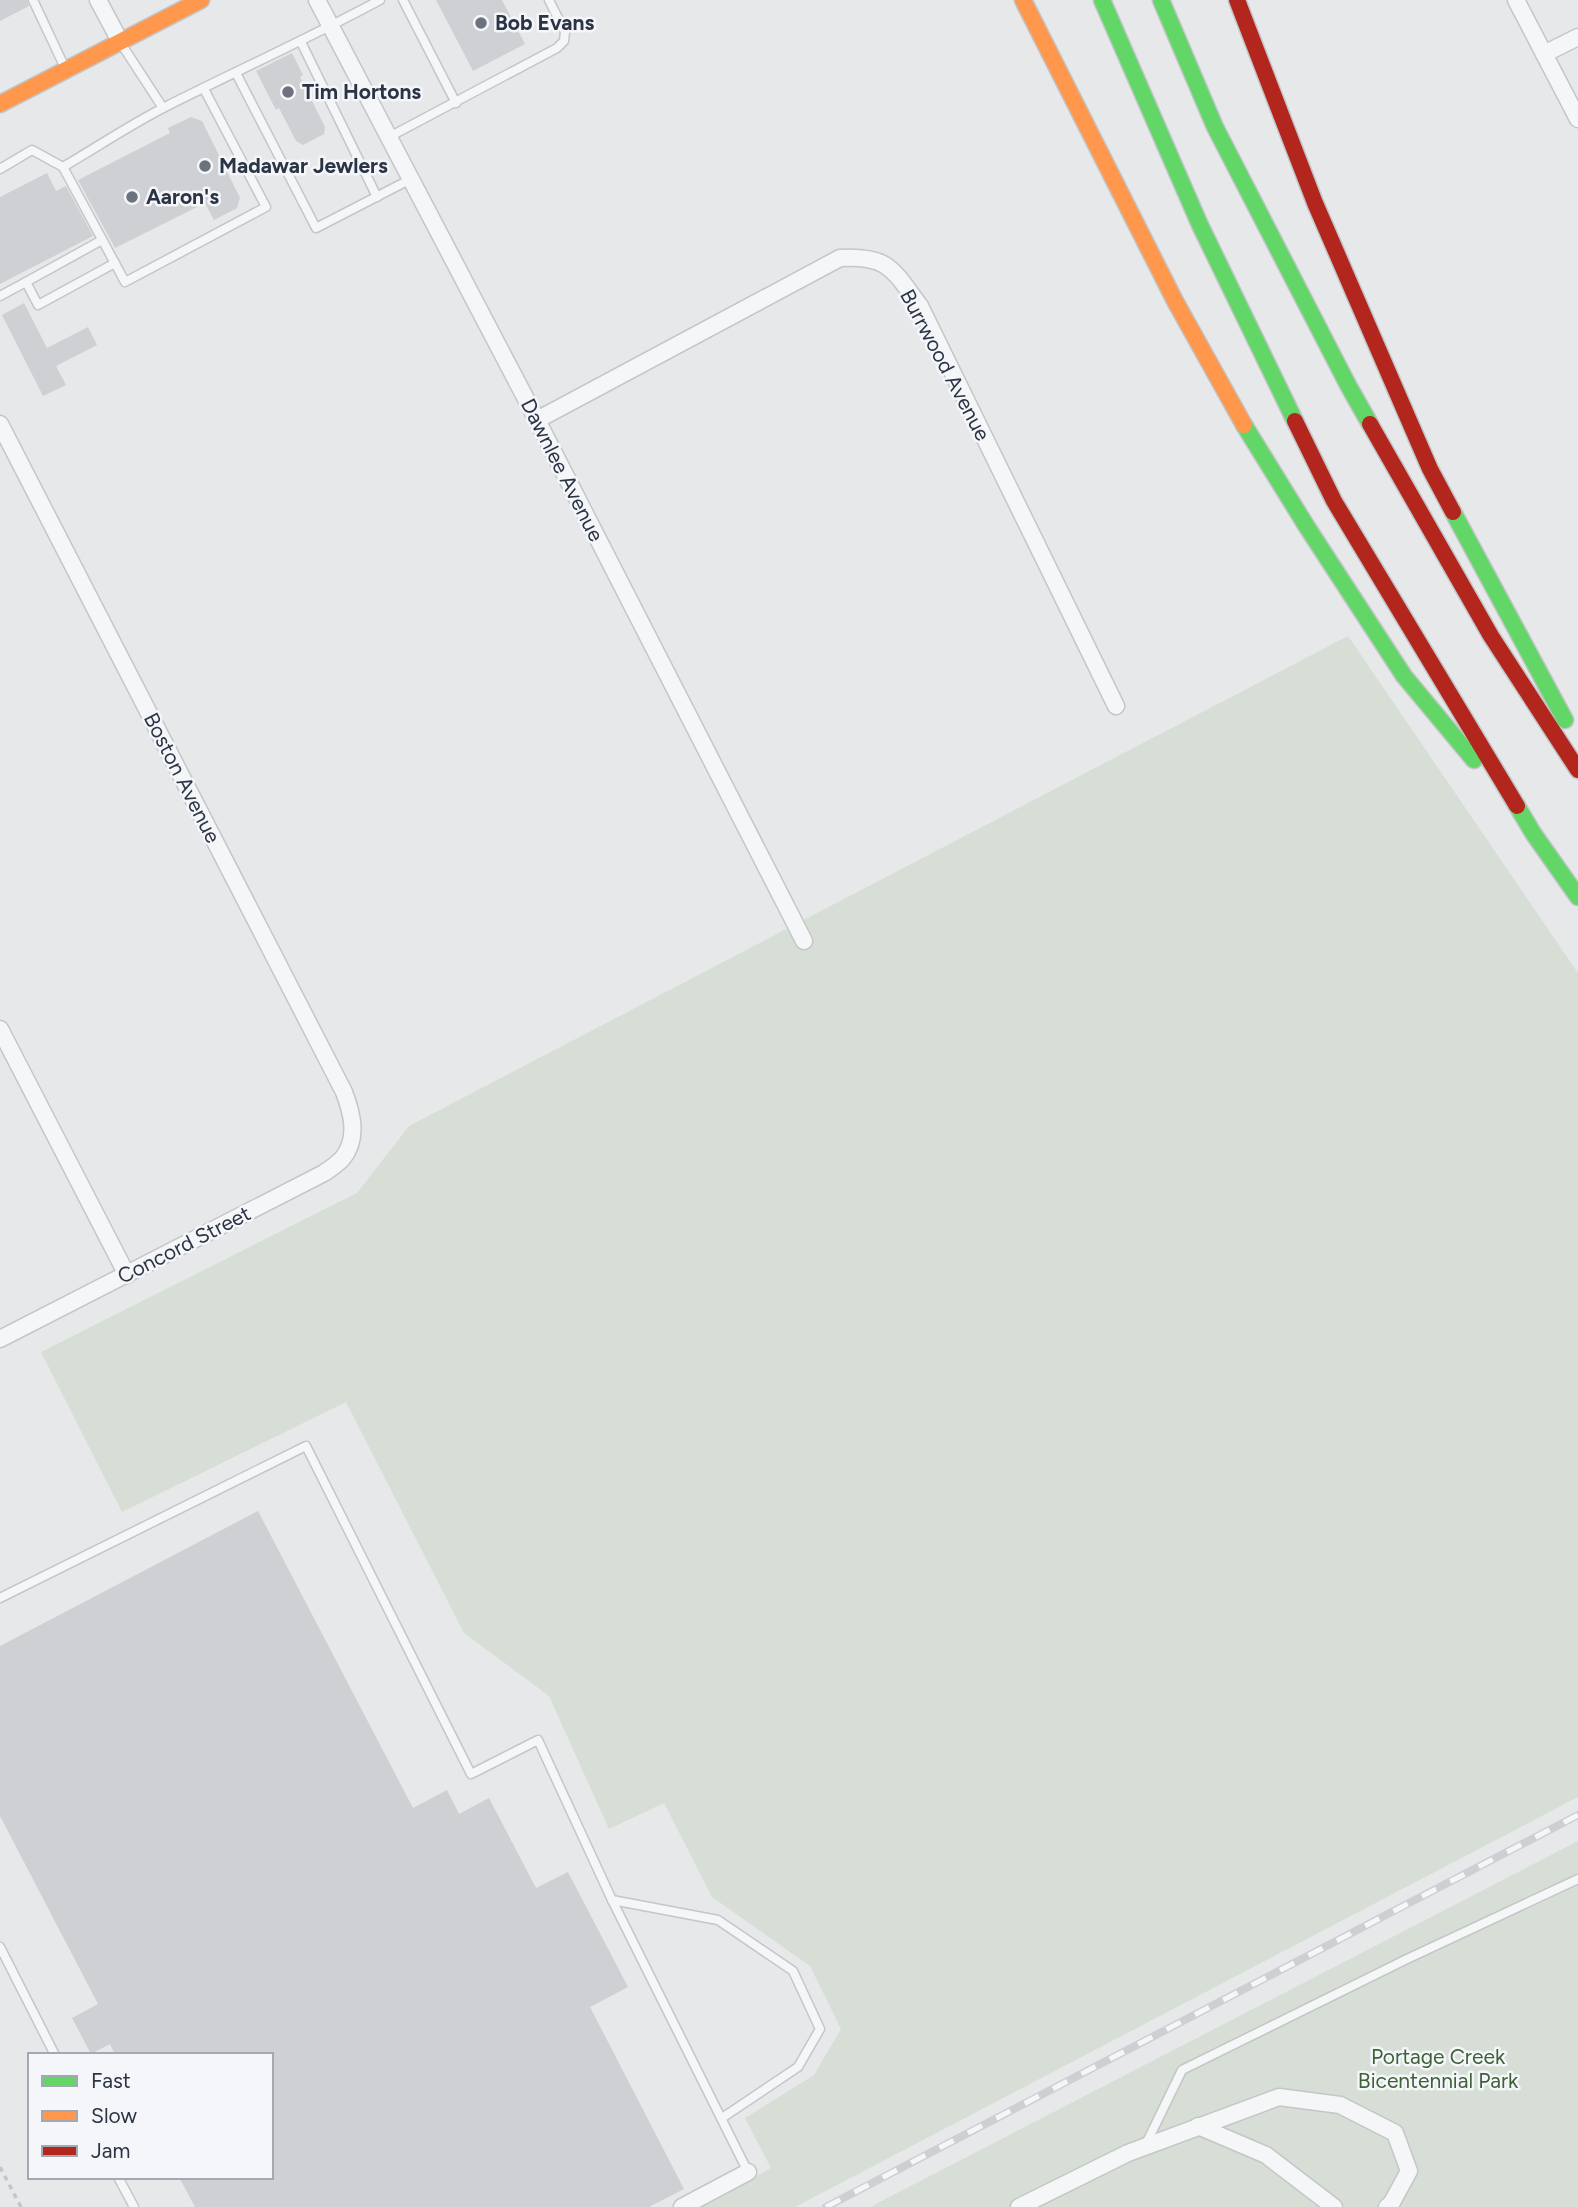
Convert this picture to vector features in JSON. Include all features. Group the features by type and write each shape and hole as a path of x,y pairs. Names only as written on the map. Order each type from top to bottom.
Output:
{"main road":[{"path":"0,104 201,0"},
{"path":"1023,0 1175,301 1224,391 1404,676 1533,833"},
{"path":"1102,0 1200,225 1334,501 1533,833 1578,897"},
{"path":"1161,0 1215,127 1348,385 1491,636 1578,770"},
{"path":"1237,0 1315,203 1430,470 1578,744"}],"street":[{"path":"97,0 121,43"},
{"name":"Dawnlee Avenue","path":"317,0 537,419 804,941"},
{"path":"1516,0 1578,119"},
{"path":"1544,54 1578,37"},
{"name":"Burrwood Avenue","path":"537,419 840,258 864,256 886,264 919,306 1116,706"},
{"name":"Boston Avenue","path":"0,424 344,1092 350,1108 353,1136"},
{"path":"0,1029 127,1275"},
{"name":"Concord Street","path":"0,1339 324,1173 342,1159 353,1136"},
{"path":"1020,2207 1145,2147 1279,2097 1340,2105 1395,2133 1409,2171 1387,2207"},
{"path":"1198,2126 1266,2155 1334,2207"},
{"path":"682,2207 748,2172"}],"lane":[{"path":"33,0 66,70"},
{"path":"63,167 163,108 301,42 380,0"},
{"path":"404,0 456,103"},
{"path":"389,137 557,48 564,41 565,32 549,0"},
{"path":"301,42 377,197"},
{"path":"121,43 163,108"},
{"path":"236,73 316,228 411,179"},
{"path":"0,170 32,150 63,167 125,282 266,207 204,89"},
{"path":"0,296 102,240"},
{"path":"26,282 38,304 115,263"},
{"path":"0,1598 306,1446 471,1774 538,1740 612,1900 748,2172"},
{"path":"1145,2147 1182,2070 1407,1959 1578,1879"},
{"path":"612,1900 718,1920 793,1971 820,2029 798,2067 722,2118"},
{"path":"0,1947 54,2053"},
{"path":"119,2179 134,2207"}],"path":[{"path":"0,2167 20,2207"}],"green space":[{"path":"1348,636 1578,973 1578,1797 795,2207 700,2207 771,2168 745,2118 814,2075 841,2029 810,1966 712,1897 664,1803 609,1829 549,1696 464,1633 346,1402 122,1512 41,1352 357,1193 409,1126"},
{"name":"Portage Creek Bicentennial Park","path":"1578,1841 1578,2207 870,2207"}],"building":[{"path":"0,0 27,0 29,6 0,21"},
{"name":"Bob Evans","path":"436,0 502,0 525,44 473,71"},
{"name":"Tim Hortons","path":"292,53 303,75 300,77 325,127 324,134 303,145 296,141 279,108 276,110 256,71"},
{"path":"191,117 202,121 240,198 237,208 214,220 205,203 115,248 78,180 170,133 168,128"},
{"path":"47,173 56,191 66,186 93,236 0,284 0,197"},
{"path":"24,303 47,348 88,327 97,345 56,366 66,385 43,396 2,315"},
{"path":"258,1511 413,1808 447,1790 459,1814 489,1798 536,1888 568,1872 628,1987 590,2007 684,2189 649,2207 195,2207 180,2179 273,2179 273,2053 114,2053 110,2044 90,2053 72,2018 98,2004 0,1816 0,1646"}],"railway":[{"path":"826,2207 1578,1815"}],"traffic: fast":[{"path":"1102,0 1200,225 1295,421"},
{"path":"1161,0 1215,127 1370,424"},
{"path":"1244,425 1404,676 1474,760"},
{"path":"1453,512 1565,720"},
{"path":"1517,806 1578,897"}],"traffic: slow":[{"path":"0,104 201,0"},
{"path":"1023,0 1175,301 1244,425"}],"traffic: jam":[{"path":"1237,0 1315,203 1430,469 1453,512"},
{"path":"1295,421 1334,501 1517,806"},
{"path":"1370,424 1491,636 1578,770"}],"place":[{"name":"Bob Evans","path":"481,23"},
{"name":"Tim Hortons","path":"288,92"},
{"name":"Madawar Jewlers","path":"205,166"},
{"name":"Aaron's","path":"132,197"}]}
